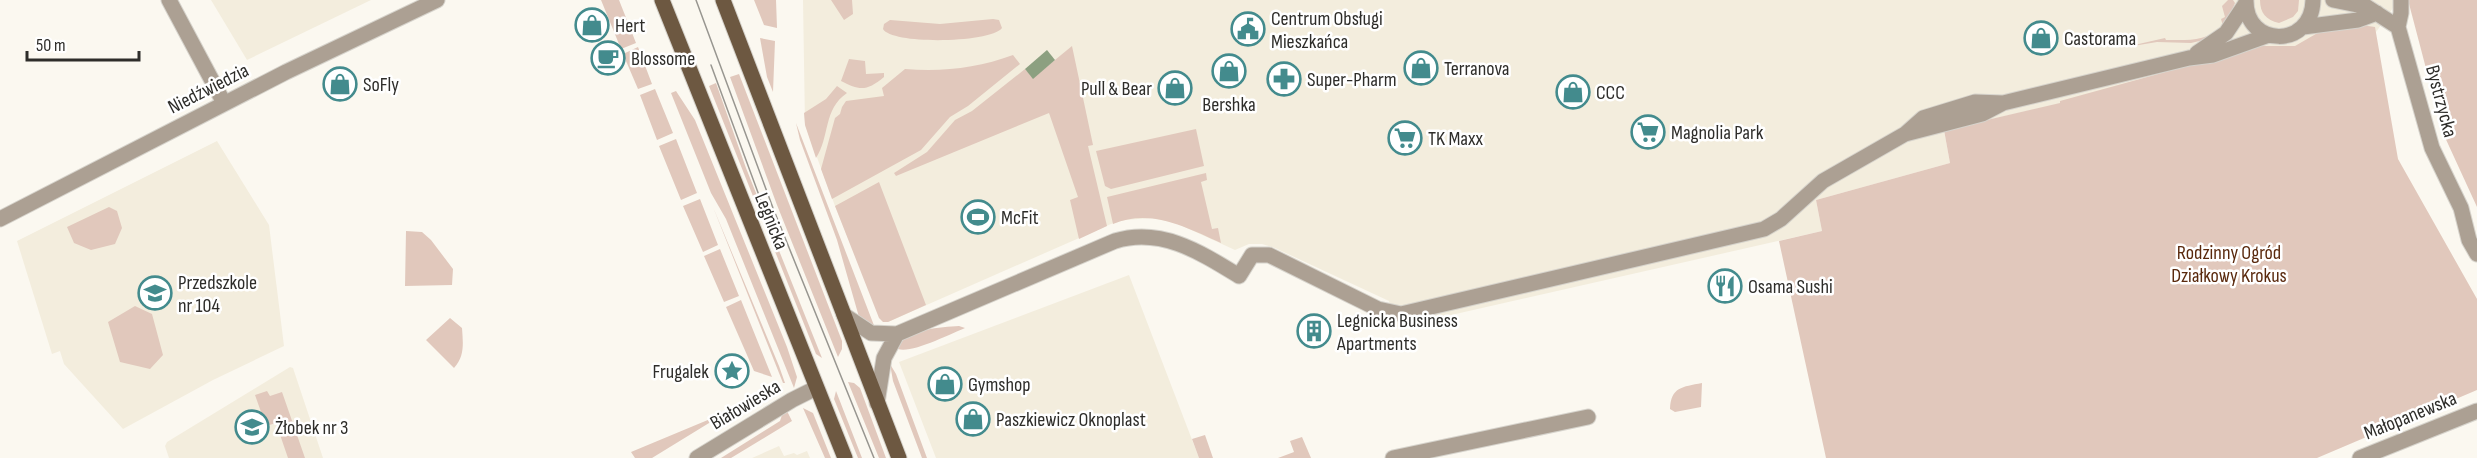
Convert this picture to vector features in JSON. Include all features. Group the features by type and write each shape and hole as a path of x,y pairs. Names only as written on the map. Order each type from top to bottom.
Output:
{"main road":[{"name":"Legnicka","path":"662,0 845,458"},
{"name":"Legnicka","path":"723,0 899,458"}],"street":[{"path":"169,0 224,103"},
{"name":"Niedźwiedzia","path":"0,219 224,103 437,0"},
{"path":"2303,27 2312,11 2313,0"},
{"path":"2332,0 2367,7 2398,27"},
{"name":"Bystrzycka","path":"2401,0 2398,27 2432,148 2461,208 2469,240 2477,254"},
{"path":"2246,1 2252,23 2269,35"},
{"path":"2189,58 2226,33 2246,1"},
{"path":"844,315 871,333 897,334 1115,241 1142,235 1158,236 1170,240 1213,260 1239,276 1252,255 1269,255 1378,309 1401,314 1764,229 1781,219 1823,181 1905,134 1923,118 1944,110 1975,102 2003,103 2189,58 2213,55 2269,35 2284,36 2303,27 2358,20 2377,13"},
{"name":"Bystrzycka","path":"2461,208 2477,226"},
{"path":"877,403 884,358 897,334"},
{"name":"Białowieska","path":"697,458 792,400 816,388"},
{"name":"Małopanewska","path":"2360,458 2476,412"},
{"path":"1393,458 1588,417"}],"shaded area":[{"path":"211,0 371,0 247,60"},
{"path":"803,0 2393,0 2393,8 2376,32 1944,130 1950,163 1816,200 1822,231 1394,328 1389,301 1275,248 1262,244 1249,244 1235,250 1176,223 1151,218 1125,220 1111,224 888,322 882,321 805,125"},
{"path":"1047,50 1055,60 1033,79 1025,69"},
{"name":"Przedszkole nr 104","path":"217,141 269,225 284,346 213,380 123,429 64,364 60,351 52,354 17,241"},
{"path":"1129,275 1199,458 936,458 899,362"},
{"name":"Żłobek nr 3","path":"290,367 293,368 323,458 169,458 165,446 167,442"},
{"path":"779,446 784,456 807,451 810,458 752,458"}],"green space":[{"path":"601,0 619,0 636,43 621,49"},
{"path":"754,0 776,0 777,28 764,25"},
{"path":"831,0 852,0 853,14 844,20"},
{"path":"2228,0 2233,0 2235,3 2227,23 2208,39 2191,43 2157,42 2121,48 2165,38 2166,40 2189,40 2210,35 2223,26 2221,19 2225,17 2222,6"},
{"path":"2260,0 2299,0 2298,11 2293,17 2279,23 2274,22 2267,18 2261,9"},
{"path":"2408,0 2477,0 2477,207 2443,133"},
{"path":"890,20 940,24 999,20 1002,28 980,37 962,39 904,38 890,34 883,29 884,24"},
{"name":"Rodzinny Ogród Działkowy Krokus","path":"2361,25 2375,27 2398,159 2477,299 2477,390 2317,458 1826,458 1779,241 1822,231 1816,200 1950,163 1944,130 2060,103 2060,101 2260,46 2295,46 2321,31"},
{"path":"760,38 775,41 773,92 767,77"},
{"path":"1072,46 1093,145 1088,146 1107,226 1079,239 1070,200 1078,197 1049,113 896,176 894,173 927,152 955,120 972,111 1025,69 1033,78"},
{"path":"638,47 652,84 638,89 623,54"},
{"path":"1013,55 1020,64 968,106 950,117 921,150 832,199 821,169 835,118 840,114 846,101 884,96 882,88 905,69 960,68"},
{"path":"849,59 865,61 866,74 884,73 884,77 873,85 863,88 853,87 841,81"},
{"path":"739,74 842,341 842,349 838,357 777,205 730,77"},
{"path":"716,83 746,168 822,358 816,354 709,86"},
{"path":"837,86 847,93 839,100 830,115 816,158 805,125 804,113 826,99"},
{"path":"655,89 673,133 657,140 640,95"},
{"path":"676,91 695,120 787,347 797,377 794,388 726,219 711,193 671,93"},
{"path":"796,123 875,328 859,317 837,240 800,140"},
{"path":"1196,129 1204,166 1111,189 1105,186 1096,151"},
{"path":"676,139 697,193 681,200 659,146"},
{"path":"1206,173 1207,180 1201,182 1212,229 1218,228 1221,243 1182,226 1155,219 1141,218 1113,224 1107,197"},
{"path":"879,182 926,305 888,322 883,322 879,318 835,206"},
{"path":"700,199 718,245 703,252 683,206"},
{"path":"109,207 117,211 122,228 115,244 91,250 74,243 67,227"},
{"path":"713,207 779,366 785,383 783,383"},
{"path":"406,231 422,232 431,240 453,269 452,285 405,286"},
{"path":"720,249 739,296 724,302 704,256"},
{"path":"741,300 772,377 754,371 726,307"},
{"path":"135,306 152,314 163,355 150,369 120,362 108,322"},
{"path":"450,318 462,328 462,354 454,368 426,340"},
{"path":"959,326 965,328 912,349 898,349 897,346 903,340 917,332"},
{"path":"890,364 896,374 927,458 922,458 893,381"},
{"path":"848,382 860,388 886,458 879,458"},
{"path":"1702,383 1701,407 1675,412 1670,409 1675,392 1683,387"},
{"path":"267,391 270,396 282,392 305,458 288,458 276,423 266,426 255,395"},
{"path":"836,391 862,458 858,458 834,399"},
{"path":"803,408 813,413 831,458 825,458"},
{"path":"787,411 792,421 731,458 721,458 780,421 782,415"},
{"path":"727,412 652,458 635,458 631,452"},
{"path":"1205,435 1213,458 1199,458 1192,439"},
{"path":"1302,437 1311,458 1278,458 1294,452 1290,441"}],"tram line":[{"path":"696,0 773,208 874,458"},
{"path":"711,65 767,217"}],"place":[{"name":"Hert","path":"592,25"},
{"name":"Centrum Obsługi Mieszkańca","path":"1248,29"},
{"name":"Castorama","path":"2041,38"},
{"name":"Blossome","path":"608,58"},
{"name":"Terranova","path":"1421,68"},
{"name":"Bershka","path":"1229,71"},
{"name":"Super-Pharm","path":"1284,79"},
{"name":"SoFly","path":"340,84"},
{"name":"Pull & Bear","path":"1175,88"},
{"name":"CCC","path":"1573,92"},
{"name":"Magnolia Park","path":"1648,132"},
{"name":"TK Maxx","path":"1405,138"},
{"name":"McFit","path":"978,217"},
{"name":"Osama Sushi","path":"1725,286"},
{"name":"Przedszkole nr 104","path":"155,293"},
{"name":"Legnicka Business Apartments","path":"1314,331"},
{"name":"Frugalek","path":"732,371"},
{"name":"Gymshop","path":"945,384"},
{"name":"Paszkiewicz Oknoplast","path":"973,419"},
{"name":"Żłobek nr 3","path":"252,427"}]}
